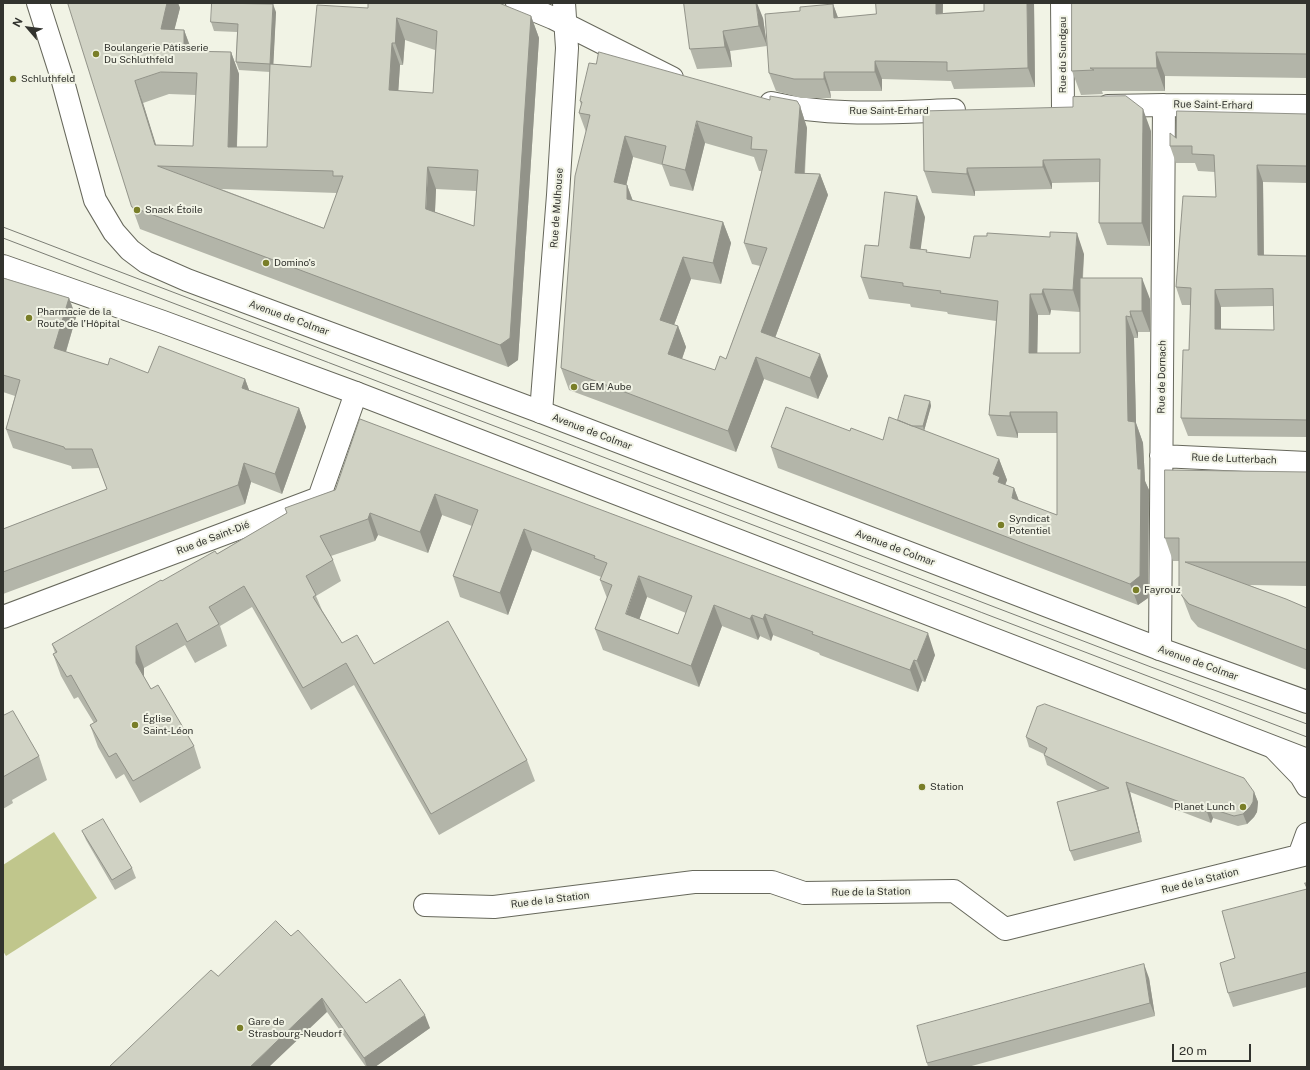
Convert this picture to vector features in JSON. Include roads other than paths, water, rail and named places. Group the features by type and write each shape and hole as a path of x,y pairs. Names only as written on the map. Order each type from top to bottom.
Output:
{"street":[{"name":"Avenue de Colmar","path":"38,3 62,78 95,200 114,232 130,250 146,262 187,280 542,412 1160,649 1307,702"},
{"path":"517,3 566,25 678,80 693,84"},
{"name":"Rue de Mulhouse","path":"542,412 567,48 564,3"},
{"name":"Rue du Sundgau","path":"1062,3 1063,108"},
{"name":"Rue Saint-Erhard","path":"753,99 799,110 882,112 976,110"},
{"name":"Rue Saint-Erhard","path":"1040,108 1164,105 1307,106"},
{"name":"Rue de Dornach","path":"1160,649 1164,105"},
{"path":"3,266 356,393 1307,760"},
{"name":"Rue de Saint-Dié","path":"3,617 319,498 356,393"},
{"name":"Rue de Lutterbach","path":"1161,456 1307,463"},
{"path":"1274,748 1301,776 1307,786"},
{"name":"Rue de la Station","path":"425,905 494,908 694,882 772,882 804,893 954,891 1005,929 1303,855 1307,834"}],"tram line":[{"path":"3,227 1151,667 1307,724"},
{"path":"3,238 1307,737"}],"place":[{"name":"Boulangerie Pâtisserie Du Schluthfeld","path":"96,54"},
{"name":"Schluthfeld","path":"13,79"},
{"name":"Snack Étoile","path":"137,210"},
{"name":"Domino's","path":"266,263"},
{"name":"Pharmacie de la Route de l’Hôpital","path":"29,318"},
{"name":"GEM Aube","path":"574,387"},
{"name":"Syndicat Potentiel","path":"1001,525"},
{"name":"Fayrouz","path":"1136,590"},
{"name":"Église Saint-Léon","path":"135,725"},
{"name":"Station","path":"922,787"},
{"name":"Planet Lunch","path":"1243,807"},
{"name":"Gare de Strasbourg-Neudorf","path":"240,1028"}]}
